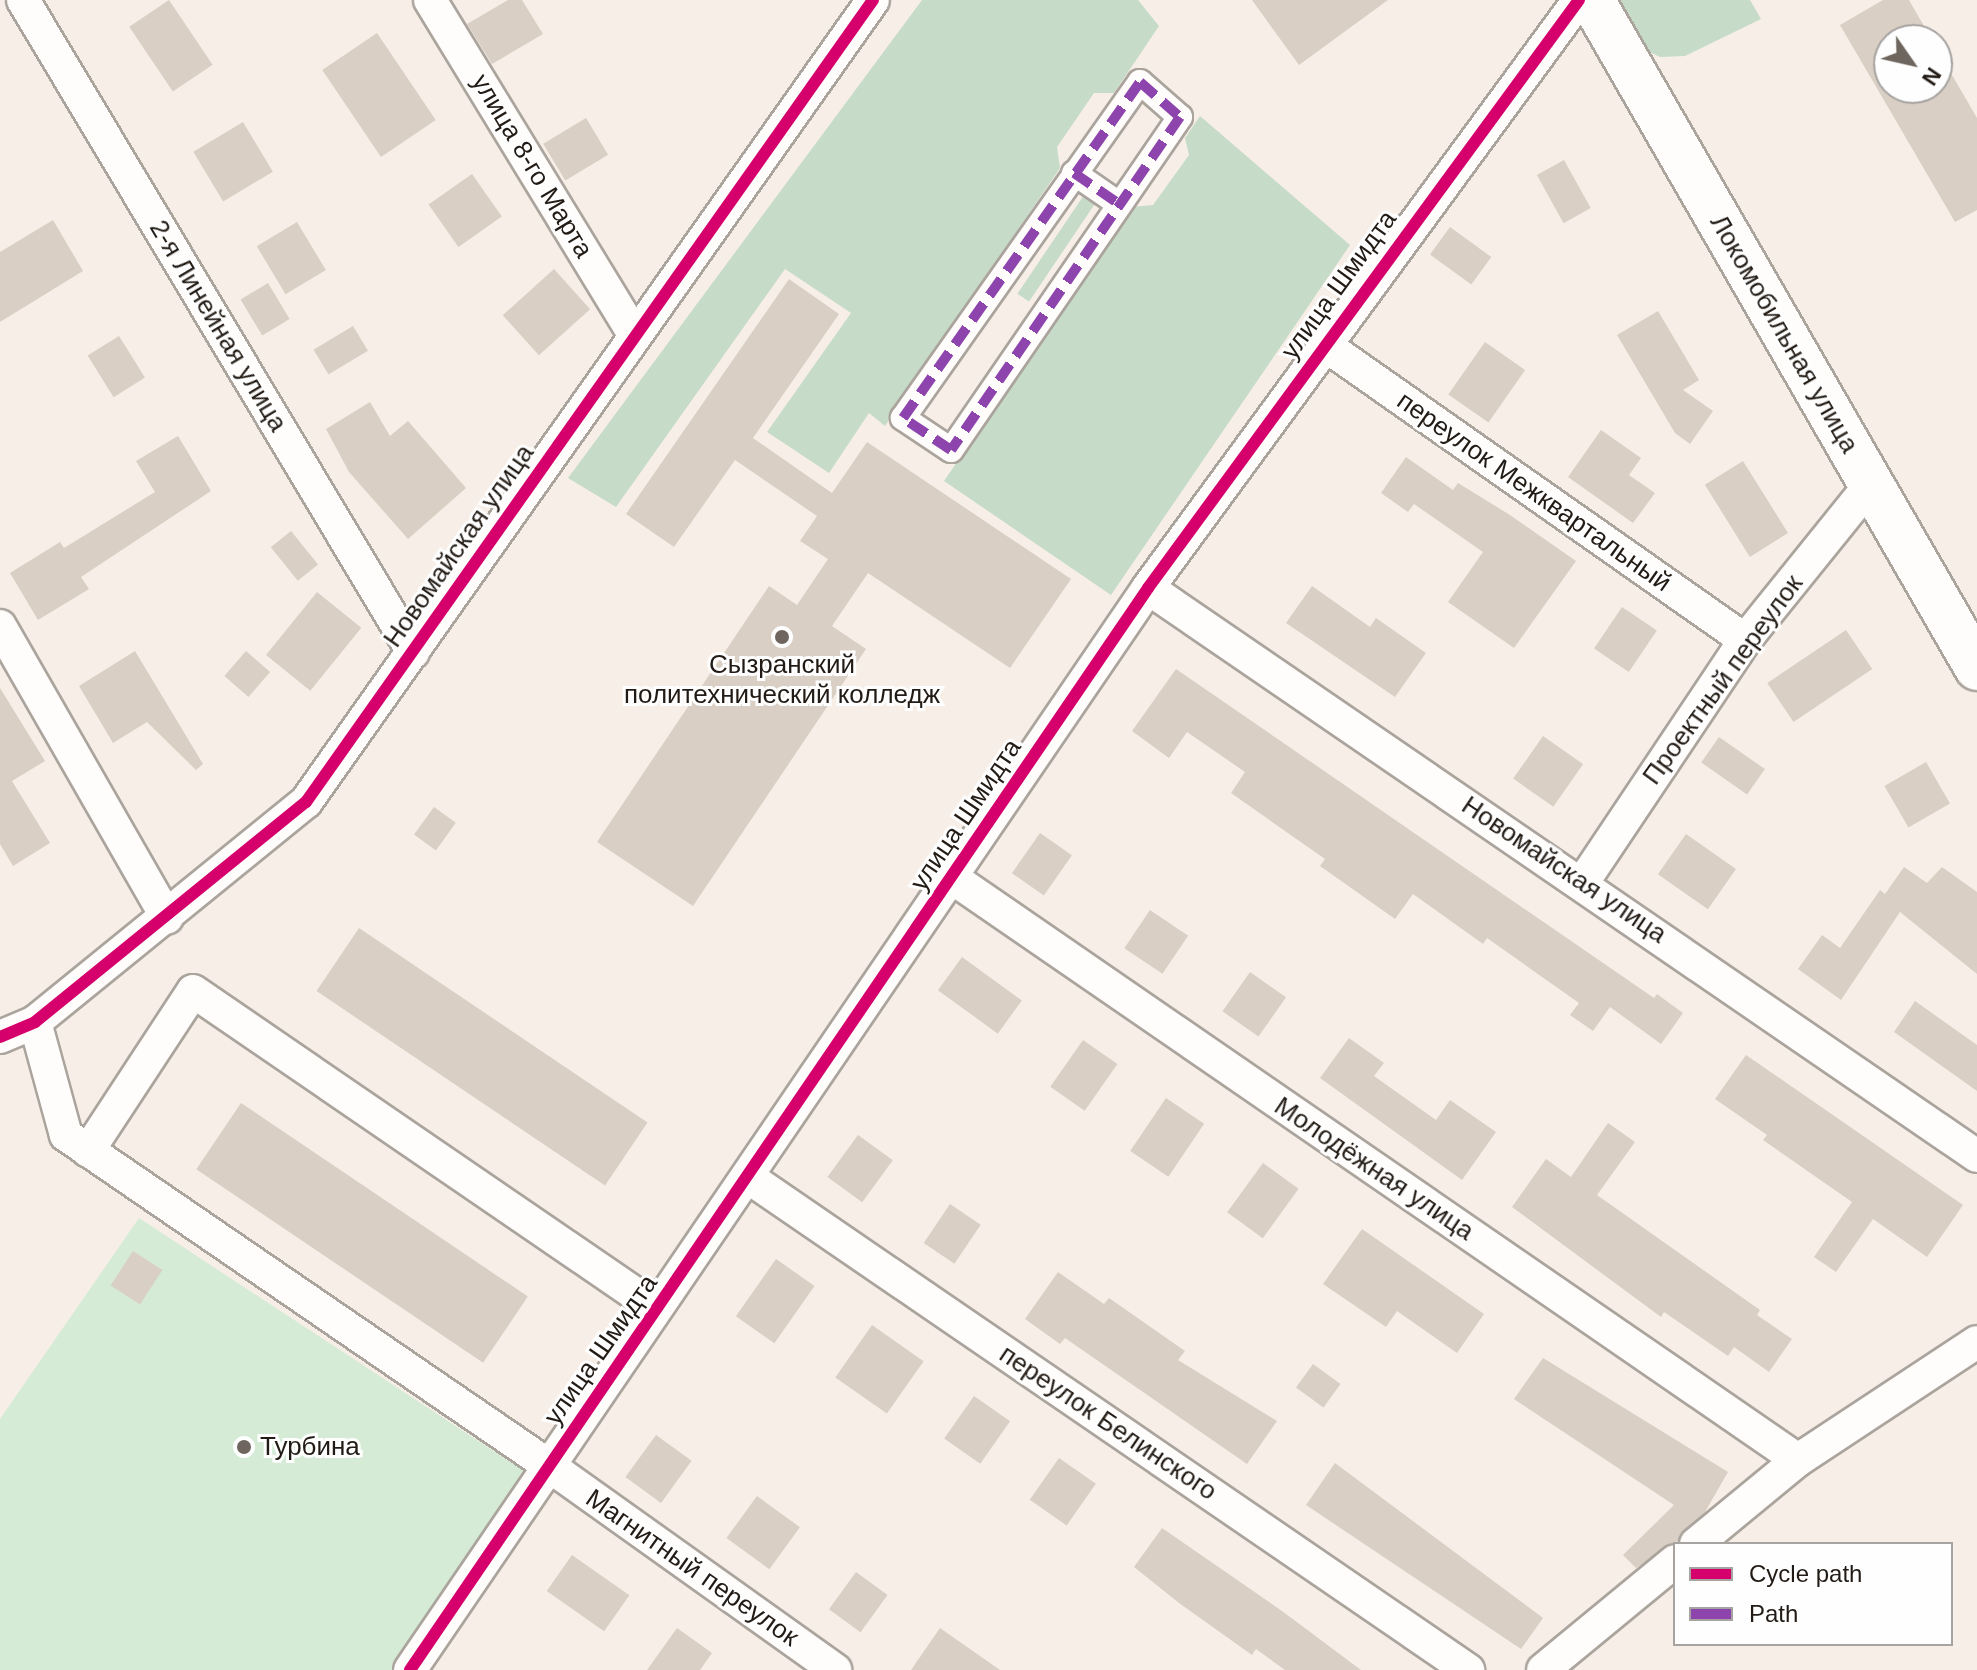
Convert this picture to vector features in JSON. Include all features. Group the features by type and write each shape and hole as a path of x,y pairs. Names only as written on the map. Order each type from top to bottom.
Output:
{"main road":[{"name":"Локомобильная улица","path":"1592,0 1977,668"}],"street":[{"name":"2-я Линейная улица","path":"23,0 413,652"},
{"name":"улица 8-го Марта","path":"430,0 633,332"},
{"name":"Новомайская улица","path":"0,1037 35,1022 167,918 306,802 633,332 873,0"},
{"name":"улица Шмидта","path":"410,1670 1148,588 1322,343 1579,0"},
{"path":"1140,82 1180,117 951,450 903,418 1074,173 1140,82"},
{"path":"1074,173 1119,204"},
{"name":"переулок Межквартальный","path":"1322,343 1745,640"},
{"name":"Проектный переулок","path":"1583,882 1745,640 1871,484"},
{"name":"Новомайская улица","path":"1148,588 1583,882 1977,1156"},
{"path":"0,626 167,918"},
{"name":"Молодёжная улица","path":"951,877 1798,1460"},
{"path":"88,1151 193,991 656,1308"},
{"name":"улица Шмидта","path":"35,1022 66,1135 548,1465"},
{"name":"переулок Белинского","path":"748,1177 1468,1670"},
{"path":"1698,1542 1798,1460 1977,1342"},
{"name":"Магнитный переулок","path":"548,1465 835,1670"},
{"path":"1543,1670 1673,1563"}],"green space":[{"path":"922,0 1138,0 1159,26 1114,93 1094,93 1057,147 1060,168 885,426 869,413 829,473 767,432 851,313 785,269 616,507 568,478"},
{"path":"1611,0 1750,0 1761,19 1685,56 1660,57 1639,47"},
{"path":"1200,116 1350,245 1111,595 944,481 1131,207 1153,205 1189,155 1185,138"},
{"path":"1084,195 1096,203 1029,301 1017,294"},
{"name":"Турбина","path":"139,1218 530,1475 397,1670 0,1670 0,1419"}],"building":[{"path":"169,0 213,65 173,92 129,27"},
{"path":"508,0 522,0 543,34 492,64 467,24"},
{"path":"1252,0 1388,0 1299,65"},
{"path":"1883,0 1909,0 1923,24 1873,24 1873,82 1840,25"},
{"path":"377,33 436,120 381,157 322,70"},
{"path":"1953,77 1977,118 1977,210 1955,222 1886,104 1953,104"},
{"path":"586,118 608,155 565,181 543,144"},
{"path":"243,122 273,172 223,202 193,152"},
{"path":"1564,160 1591,208 1564,223 1537,175"},
{"path":"472,174 502,217 458,247 429,204"},
{"path":"53,220 83,271 0,322 0,252"},
{"path":"297,222 326,270 286,294 257,246"},
{"path":"1450,227 1491,257 1471,284 1430,255"},
{"path":"554,269 590,309 539,355 503,315"},
{"path":"789,279 839,314 753,438 832,493 867,442 1071,579 1010,668 868,573 832,626 866,649 693,906 597,842 769,586 797,605 828,559 800,541 817,516 735,460 674,547 626,514"},
{"path":"268,283 290,319 262,335 241,299"},
{"path":"1658,311 1699,380 1683,390 1713,411 1690,444 1675,433 1617,335"},
{"path":"353,326 368,351 329,375 314,350"},
{"path":"119,336 145,378 114,397 88,356"},
{"path":"1485,342 1525,370 1488,423 1448,394"},
{"path":"370,402 390,436 408,421 466,488 408,539 349,472 326,429"},
{"path":"1601,430 1641,458 1629,475 1655,493 1633,523 1568,477"},
{"path":"178,436 211,491 81,577 89,589 38,620 10,573 60,542 64,548 155,492 136,461"},
{"path":"1406,457 1453,490 1458,483 1576,561 1514,648 1448,602 1483,552 1414,504 1408,512 1381,493"},
{"path":"1743,461 1788,533 1750,557 1705,485"},
{"path":"291,531 318,564 298,581 271,547"},
{"path":"1312,586 1370,627 1376,618 1426,653 1395,697 1286,623"},
{"path":"317,592 361,628 310,691 266,655"},
{"path":"1622,607 1657,630 1629,672 1594,648"},
{"path":"1846,630 1872,669 1794,722 1767,683"},
{"path":"135,651 203,764 196,770 147,722 113,743 79,686"},
{"path":"246,651 270,672 249,697 224,676"},
{"path":"1176,669 1654,998 1657,994 1683,1013 1661,1044 1610,1007 1593,1031 1570,1015 1579,1003 1487,938 1483,944 1413,894 1395,919 1320,866 1325,859 1231,793 1245,772 1187,732 1169,758 1132,731"},
{"path":"0,688 45,761 12,781 50,843 13,866 0,844"},
{"path":"1543,736 1583,764 1553,807 1513,779"},
{"path":"1719,737 1765,769 1747,795 1701,762"},
{"path":"1926,762 1950,804 1908,828 1884,786"},
{"path":"434,807 456,823 436,850 414,835"},
{"path":"1040,833 1072,855 1044,896 1012,873"},
{"path":"1686,834 1736,869 1708,909 1658,874"},
{"path":"1904,867 1927,883 1942,867 1977,892 1977,974 1900,912 1841,1000 1798,969 1822,935 1840,948 1880,890 1885,894"},
{"path":"1150,910 1188,936 1162,974 1124,948"},
{"path":"359,928 648,1123 605,1186 317,991"},
{"path":"962,957 1022,1000 998,1034 938,990"},
{"path":"1250,972 1286,997 1259,1037 1222,1011"},
{"path":"1915,1001 1977,1045 1977,1091 1894,1032"},
{"path":"1349,1038 1384,1063 1374,1076 1436,1120 1450,1100 1496,1132 1462,1180 1320,1078"},
{"path":"1083,1040 1117,1064 1085,1111 1050,1087"},
{"path":"1746,1055 1963,1205 1927,1257 1873,1219 1836,1272 1814,1257 1852,1202 1763,1140 1767,1135 1715,1099"},
{"path":"1166,1098 1204,1124 1168,1177 1130,1151"},
{"path":"241,1103 528,1296 483,1363 196,1169"},
{"path":"1608,1123 1635,1142 1597,1195 1760,1310 1757,1315 1792,1339 1769,1372 1734,1347 1728,1356 1664,1312 1661,1317 1512,1207 1546,1159 1571,1177"},
{"path":"858,1135 893,1160 862,1202 827,1177"},
{"path":"1263,1163 1299,1189 1263,1238 1227,1212"},
{"path":"950,1204 981,1225 954,1264 924,1243"},
{"path":"1362,1229 1484,1314 1457,1353 1397,1311 1386,1327 1323,1284"},
{"path":"133,1251 162,1270 140,1304 111,1285"},
{"path":"776,1259 815,1286 774,1343 736,1316"},
{"path":"1058,1272 1104,1304 1109,1298 1185,1351 1178,1360 1277,1421 1247,1464 1065,1338 1060,1344 1025,1319"},
{"path":"872,1325 924,1361 887,1414 835,1377"},
{"path":"1543,1358 1728,1472 1705,1512 1678,1541 1636,1568 1623,1555 1674,1505 1514,1399"},
{"path":"1313,1364 1341,1384 1323,1407 1296,1387"},
{"path":"974,1396 1010,1421 980,1464 944,1439"},
{"path":"656,1435 692,1461 661,1503 625,1477"},
{"path":"1059,1458 1096,1484 1067,1526 1030,1500"},
{"path":"1335,1463 1543,1618 1521,1649 1306,1505"},
{"path":"757,1496 800,1527 769,1569 726,1538"},
{"path":"1162,1528 1361,1670 1285,1670 1256,1649 1252,1655 1179,1603 1134,1567"},
{"path":"572,1555 629,1595 604,1631 547,1591"},
{"path":"856,1572 888,1595 861,1632 829,1609"},
{"path":"677,1628 712,1653 700,1670 647,1670"},
{"path":"940,1628 1000,1670 911,1670"}],"marked path":[{"path":"1140,82 1180,117 951,450 903,418 1140,82"},
{"path":"1074,173 1119,204"}],"cycle path":[{"path":"0,1037 35,1022 306,802 873,0"},
{"path":"410,1670 1148,588 1579,0"}],"place":[{"name":"Сызранский политехнический колледж","path":"782,637"},
{"name":"Турбина","path":"244,1447"}]}
